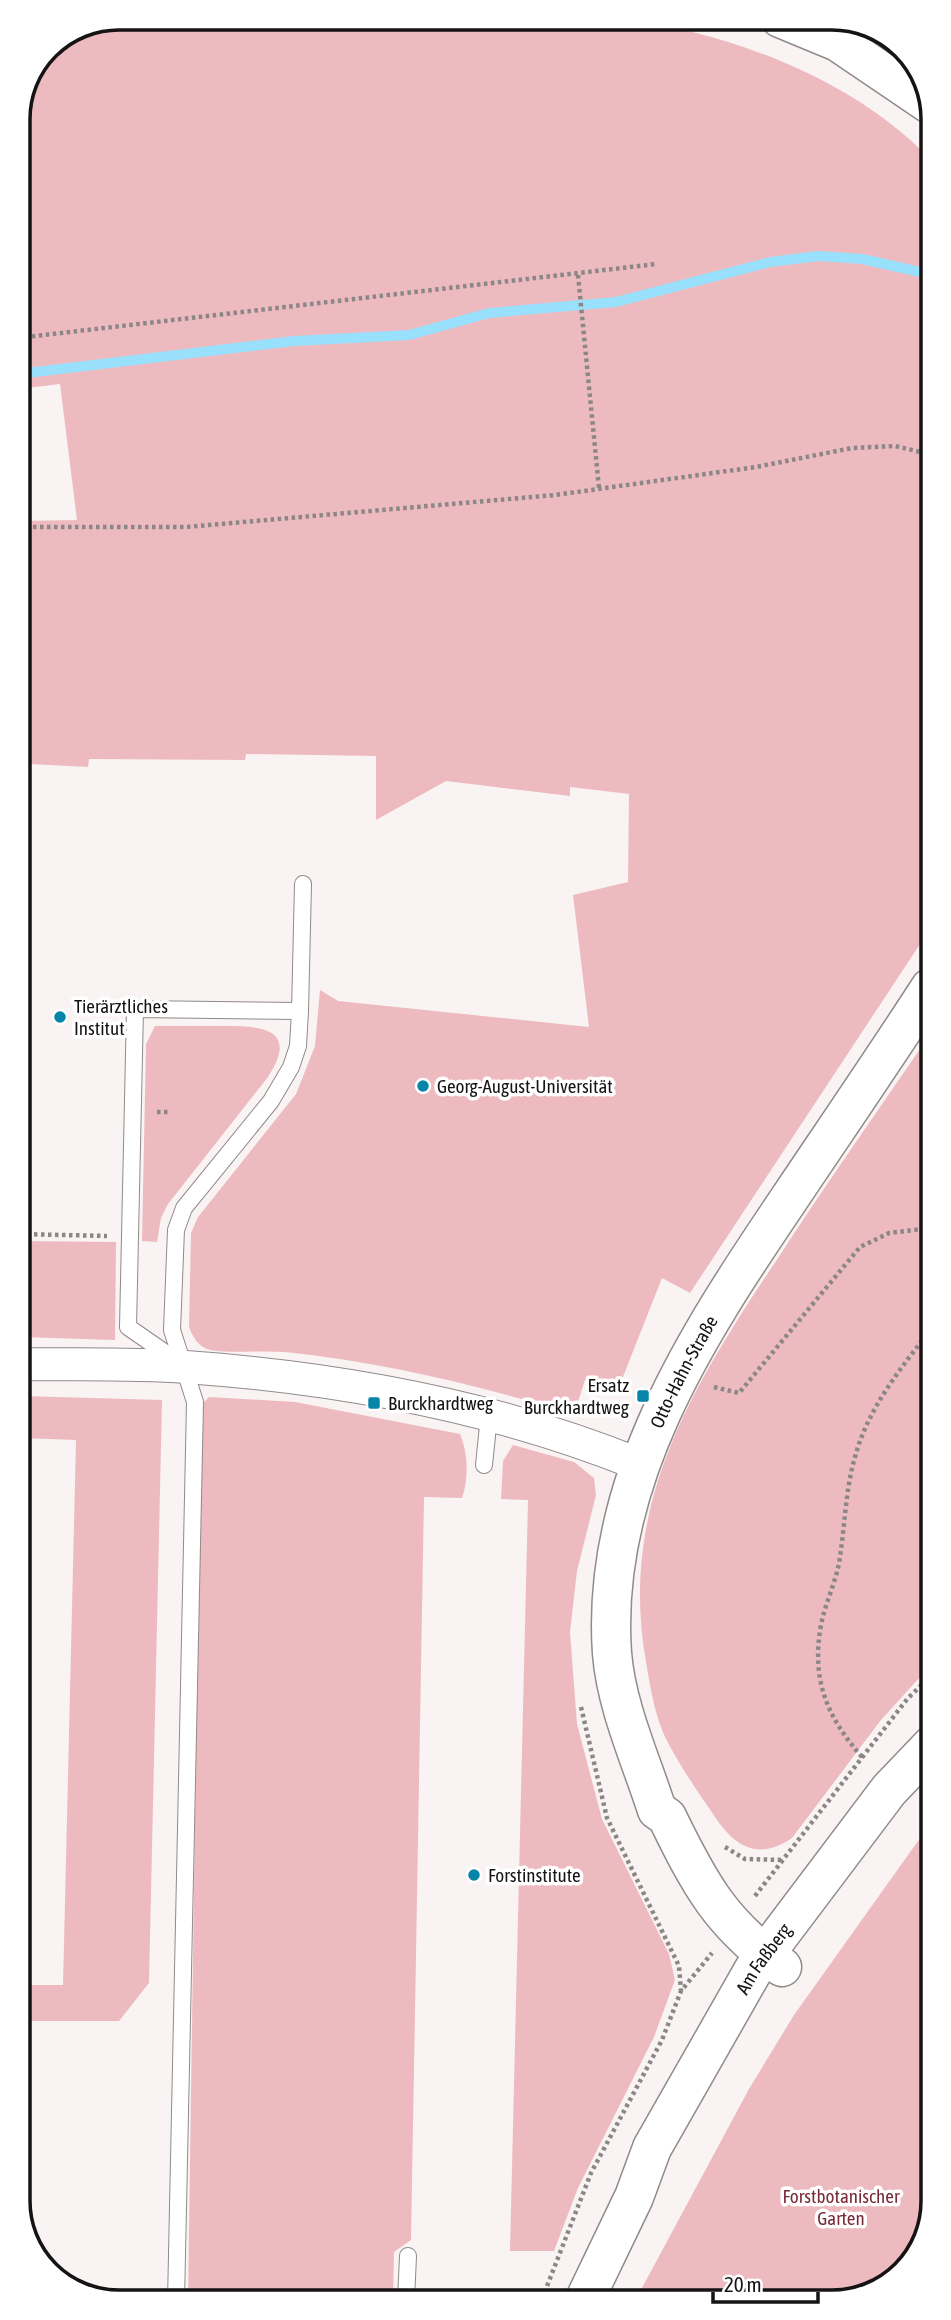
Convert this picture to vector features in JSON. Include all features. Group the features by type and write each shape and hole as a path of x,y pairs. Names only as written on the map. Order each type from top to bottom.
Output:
{"street":[{"path":"808,30 838,43 919,97"},
{"name":"Otto-Hahn-Straße","path":"768,1968 712,1903 667,1817 657,1810 617,1686 612,1654 611,1587 620,1524 638,1464 710,1319 921,1002"},
{"path":"30,1364 184,1367 311,1379 404,1395 489,1416 553,1433 638,1464"},
{"name":"Am Faßberg","path":"589,2290 634,2197 666,2154 768,1968 901,1803 921,1767"}],"lane":[{"path":"176,2290 195,1402 172,1330 173,1243 178,1220 184,1208 283,1085 298,1046 303,884"},
{"path":"184,1367 128,1327 135,1009 300,1011"},
{"path":"484,1465 489,1416"},
{"path":"406,2290 408,2256"}],"path":[{"path":"30,337 656,264"},
{"path":"578,275 599,488"},
{"path":"30,527 186,527 555,495 757,467 852,448 895,446 921,452"},
{"path":"702,1384 739,1393 860,1247 889,1233 921,1229"},
{"path":"30,1234 107,1236"},
{"path":"862,1758 838,1729 827,1707 820,1681 821,1626 838,1566 854,1458 866,1423 921,1342"},
{"path":"783,1860 908,1698 921,1686"},
{"path":"546,2290 591,2173 662,2040 681,1991"}],"green space":[{"path":"683,30 746,48 826,82 863,104 921,151 921,943 690,1293 662,1278 617,1392 585,1380 574,1414 467,1385 358,1362 285,1352 210,1350 202,1347 192,1334 189,1327 191,1233 198,1217 296,1094 315,1046 320,990 338,1001 589,1027 573,895 628,882 629,794 570,787 570,796 446,781 376,820 376,756 246,754 245,760 89,759 88,767 30,764 30,521 77,520 60,384 30,388 30,113 39,79 48,65 69,45 102,31"},
{"path":"155,1026 257,1028 276,1037 280,1046 268,1077 168,1204 161,1218 157,1242 142,1241 146,1044"},
{"path":"921,1048 921,1676 881,1720 792,1838 767,1849 756,1849 736,1841 719,1823 687,1776 662,1730 646,1662 640,1605 643,1551 653,1499 669,1450 691,1402 716,1355 795,1232"},
{"path":"30,1241 116,1242 115,1340 30,1337"},
{"path":"30,1396 162,1400 149,1983 119,2021 30,2021 30,1985 63,1985 76,1440 30,1438"},
{"path":"209,1397 295,1402 460,1434 465,1449 467,1474 462,1498 424,1497 411,2240 394,2252 393,2290 188,2290 201,1405"},
{"path":"513,1445 574,1462 594,1478 596,1495 577,1571 570,1632 577,1724 602,1819 669,1954 675,1980 654,2037 578,2188 554,2251 510,2251 528,1500 501,1499 503,1461"},
{"name":"Forstbotanischer Garten","path":"921,1837 921,2201 917,2230 906,2251 877,2278 861,2286 844,2289 641,2290 749,2089 794,2015"}],"waterway":[{"path":"30,373 294,341 409,335 489,313 616,302 770,262 818,256 862,259 921,272"}],"place":[{"name":"Tierärztliches Institut","path":"60,1017"},
{"name":"Georg-August-Universität","path":"423,1086"},
{"name":"Ersatz Burckhardtweg","path":"643,1396"},
{"name":"Burckhardtweg","path":"374,1403"},
{"name":"Forstinstitute","path":"474,1875"}]}
